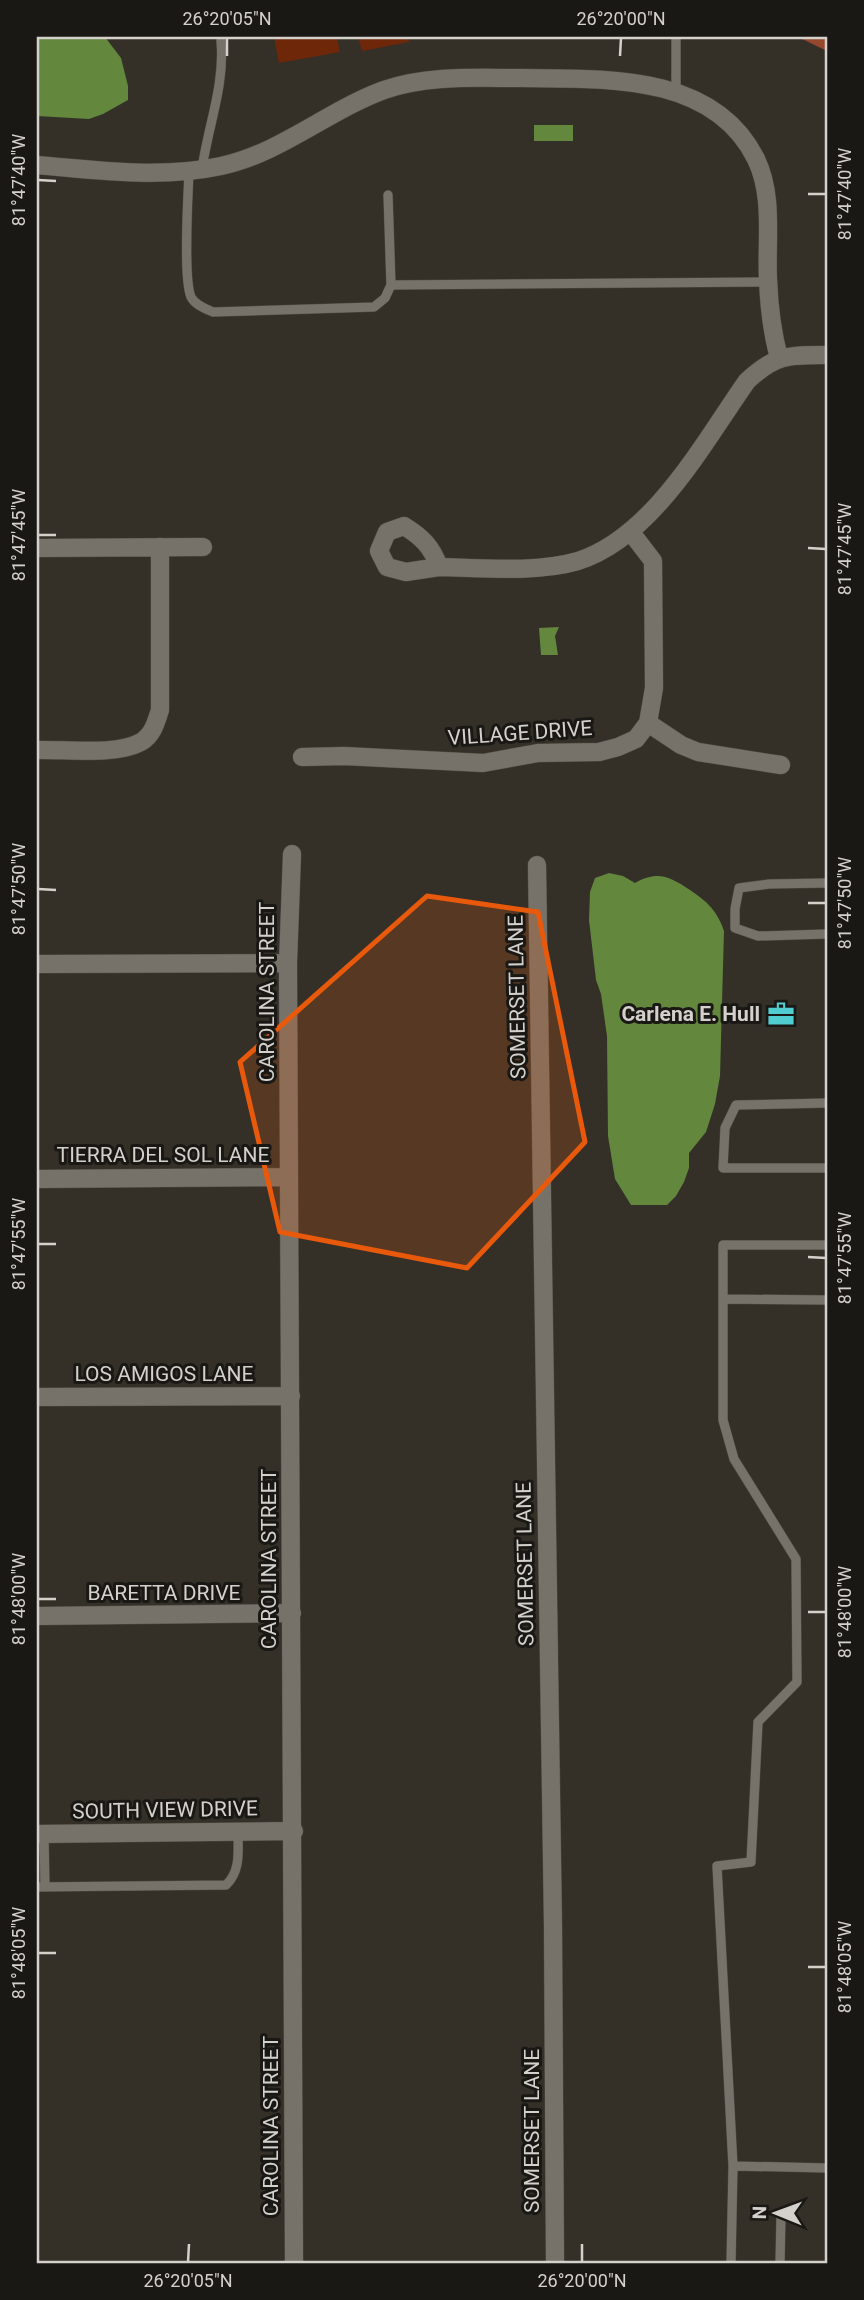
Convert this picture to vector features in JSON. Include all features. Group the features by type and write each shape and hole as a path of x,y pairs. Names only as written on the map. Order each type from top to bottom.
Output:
{"street":[{"path":"37,165 148,173 195,171 238,162 276,147 363,99 419,81 457,78 605,79 676,93 707,106 737,130 757,162 764,180 767,199 768,282 779,358"},
{"path":"439,567 520,568 559,565 597,553 630,531 665,497 747,380 762,366 779,358 827,355"},
{"path":"630,531 653,561 654,688 648,723 681,745 698,752 781,765"},
{"path":"37,750 126,748 143,741 155,727 160,709 160,547"},
{"path":"37,548 203,547"},
{"name":"VILLAGE DRIVE","path":"302,757 344,756 483,763 538,753 599,752 636,738 648,723"},
{"name":"CAROLINA STREET","path":"292,854 288,963 294,2263"},
{"name":"SOMERSET LANE","path":"537,865 554,1926 555,2263"},
{"path":"37,964 288,963"},
{"name":"TIERRA DEL SOL LANE","path":"37,1179 289,1177"},
{"name":"LOS AMIGOS LANE","path":"37,1397 291,1396"},
{"name":"BARETTA DRIVE","path":"37,1616 292,1613"},
{"name":"SOUTH VIEW DRIVE","path":"40,1834 294,1831"}],"lane":[{"path":"676,37 676,93"},
{"path":"221,41 223,65 206,139 195,171 188,278 192,298 213,312 374,307 385,298 391,285 388,195"},
{"path":"391,285 768,282"},
{"path":"827,883 769,884 739,888 735,909 736,928 758,936 827,934"},
{"path":"827,1103 736,1105 725,1128 723,1168 827,1168"},
{"path":"731,2263 733,2166 717,1866 751,1862 758,1722 797,1682 796,1559 734,1459 723,1420 723,1245 827,1245"},
{"path":"723,1299 827,1300"},
{"path":"40,1834 41,1887 226,1885 234,1878 237,1868 238,1832"},
{"path":"733,2166 827,2168"},
{"path":"780,2263 781,2216"}],"highlighted area":[{"path":"427,896 538,912 585,1142 467,1268 280,1232 240,1062"}],"shaded area":[{"path":"37,37 105,37 121,58 128,86 128,100 89,119 37,116"},
{"path":"274,37 337,37 340,52 279,63"},
{"path":"358,37 408,37 409,42 362,51"},
{"path":"798,37 827,37 827,51"},
{"path":"534,125 573,125 573,141 534,141"},
{"path":"559,627 555,636 558,655 541,655 539,628"},
{"path":"609,873 623,876 635,883 657,876 676,882 707,903 719,918 724,931 720,1076 715,1104 706,1132 689,1153 689,1168 684,1182 667,1205 631,1205 615,1179 608,1136 607,1036 601,994 596,980 589,920 590,892 595,878"}],"place":[{"name":"Carlena E. Hull","path":"781,1014"}]}
